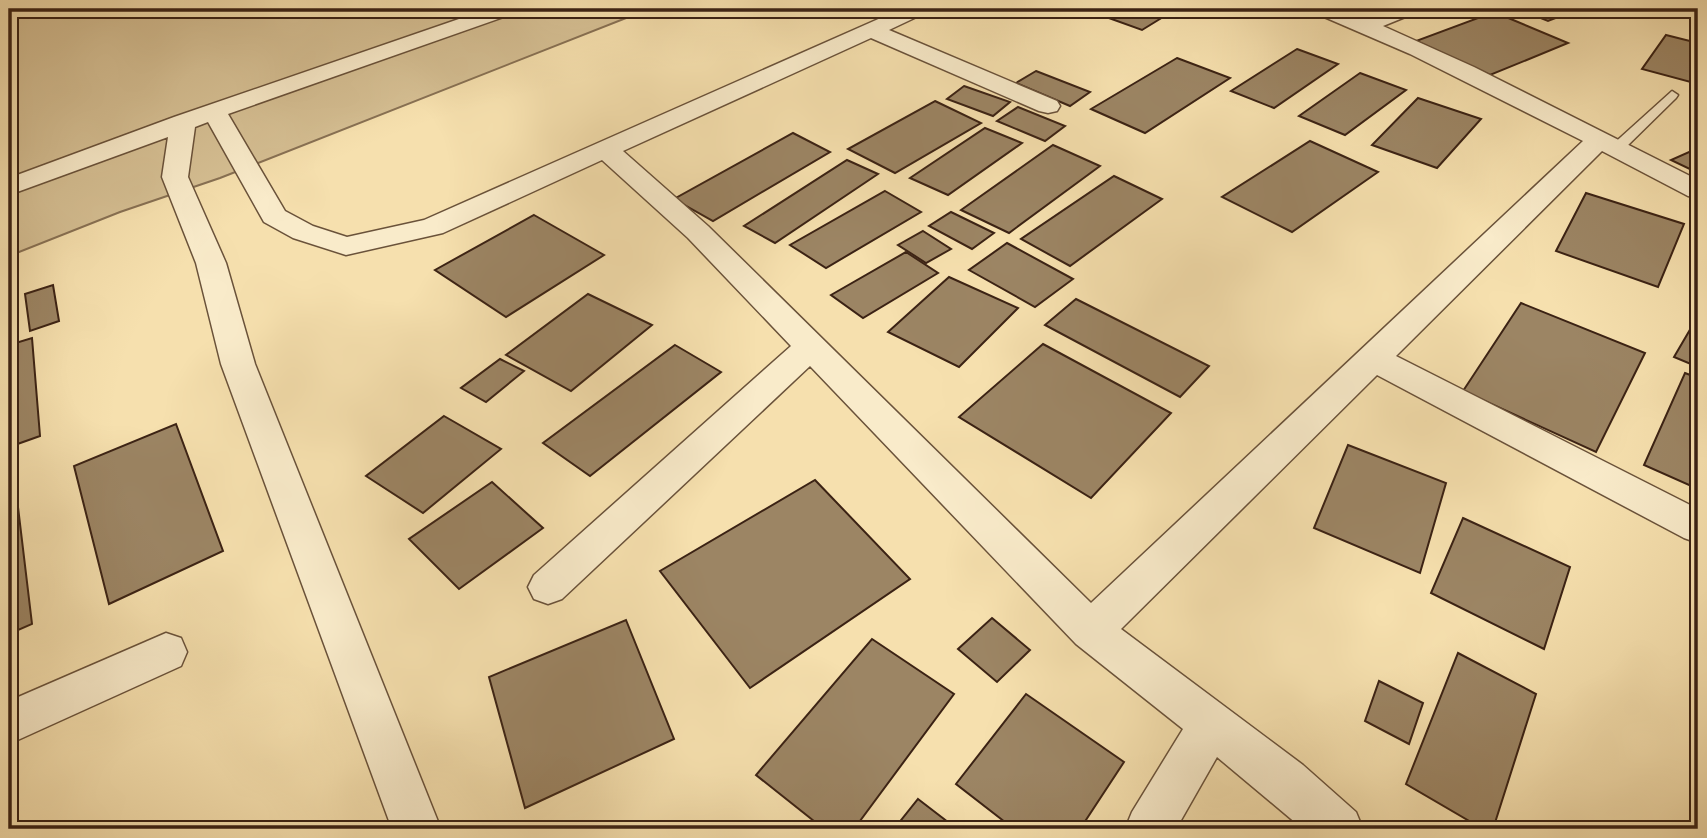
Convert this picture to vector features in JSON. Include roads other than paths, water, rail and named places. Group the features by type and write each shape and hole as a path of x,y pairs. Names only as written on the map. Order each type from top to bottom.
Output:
{"street":[{"path":"9,187 508,9"},
{"path":"199,117 274,216 303,232 346,246 433,226 918,9"},
{"path":"1322,9 1365,26 1698,190"},
{"path":"1365,26 1408,9"},
{"path":"871,30 1048,106"},
{"path":"199,117 175,177 211,264 238,364 416,829"},
{"path":"1091,631 1372,358 1608,144"},
{"path":"605,149 698,232 1091,631 1286,782 1339,829"},
{"path":"548,587 810,347"},
{"path":"1372,358 1698,527"},
{"path":"9,723 166,652"},
{"path":"1149,829 1211,725"}],"lane":[{"path":"1608,144 1672,95"}]}
